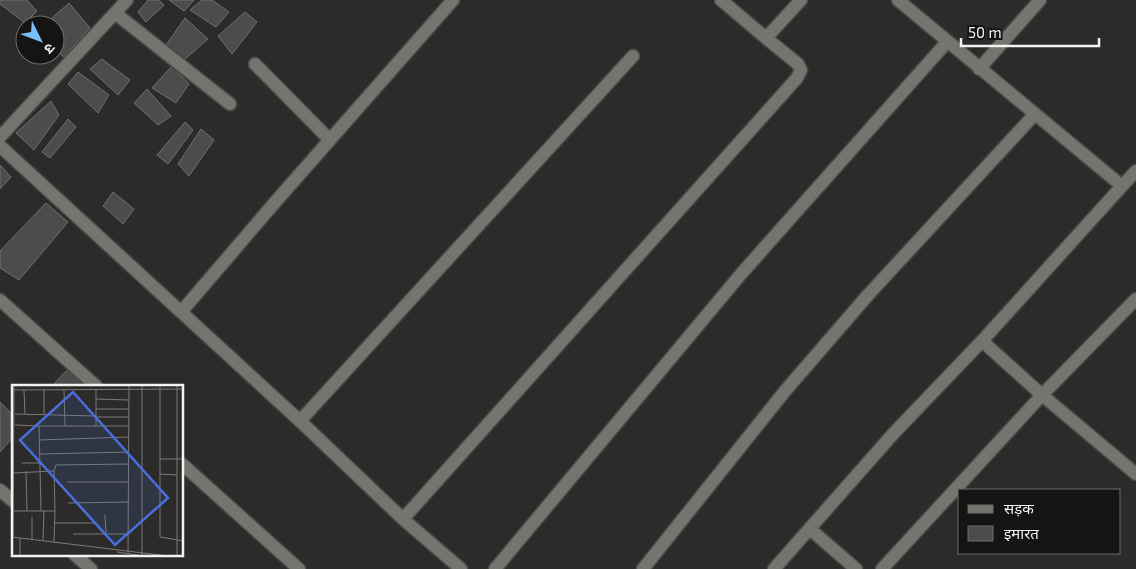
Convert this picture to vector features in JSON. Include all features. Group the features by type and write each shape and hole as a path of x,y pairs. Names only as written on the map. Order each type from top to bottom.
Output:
{"street":[{"path":"0,137 127,0"},
{"path":"181,312 453,0"},
{"path":"403,519 797,78 800,70 798,64 721,0"},
{"path":"766,38 801,0"},
{"path":"898,0 1122,186"},
{"path":"979,69 1040,0"},
{"path":"116,14 230,104"},
{"path":"495,569 741,274 947,42"},
{"path":"300,421 633,56"},
{"path":"255,64 330,140"},
{"path":"643,569 784,391 868,296 1035,114"},
{"path":"0,146 300,421 403,519 461,569"},
{"path":"774,569 893,434 982,341 1136,171"},
{"path":"882,569 1042,395 1136,299"},
{"path":"0,300 95,385"},
{"path":"982,341 1042,395 1136,474"},
{"path":"184,466 299,569"},
{"path":"0,490 12,500"},
{"path":"810,529 856,569"},
{"path":"76,556 90,569"}],"building":[{"path":"0,0 27,0 37,11 33,15 15,15 0,4"},
{"path":"148,0 159,0 164,5 146,22 138,12"},
{"path":"169,0 194,0 184,11"},
{"path":"202,0 212,0 229,12 216,27 190,10"},
{"path":"69,3 90,28 65,56 65,15 55,15"},
{"path":"245,12 257,22 232,54 218,36"},
{"path":"185,18 208,39 184,60 166,45"},
{"path":"102,59 130,80 118,95 90,69"},
{"path":"172,66 189,84 176,103 152,88"},
{"path":"78,72 109,95 98,113 68,84"},
{"path":"147,89 171,116 158,125 134,103"},
{"path":"51,101 59,115 34,150 16,133"},
{"path":"68,119 76,127 50,158 42,152"},
{"path":"185,122 193,130 168,164 157,155"},
{"path":"201,129 214,140 189,176 178,164"},
{"path":"0,165 11,177 0,189"},
{"path":"113,192 134,209 123,224 103,206"},
{"path":"46,203 68,222 19,280 0,268 0,251"},
{"path":"69,368 88,385 53,385"},
{"path":"0,402 12,414 12,438 0,452"}]}
